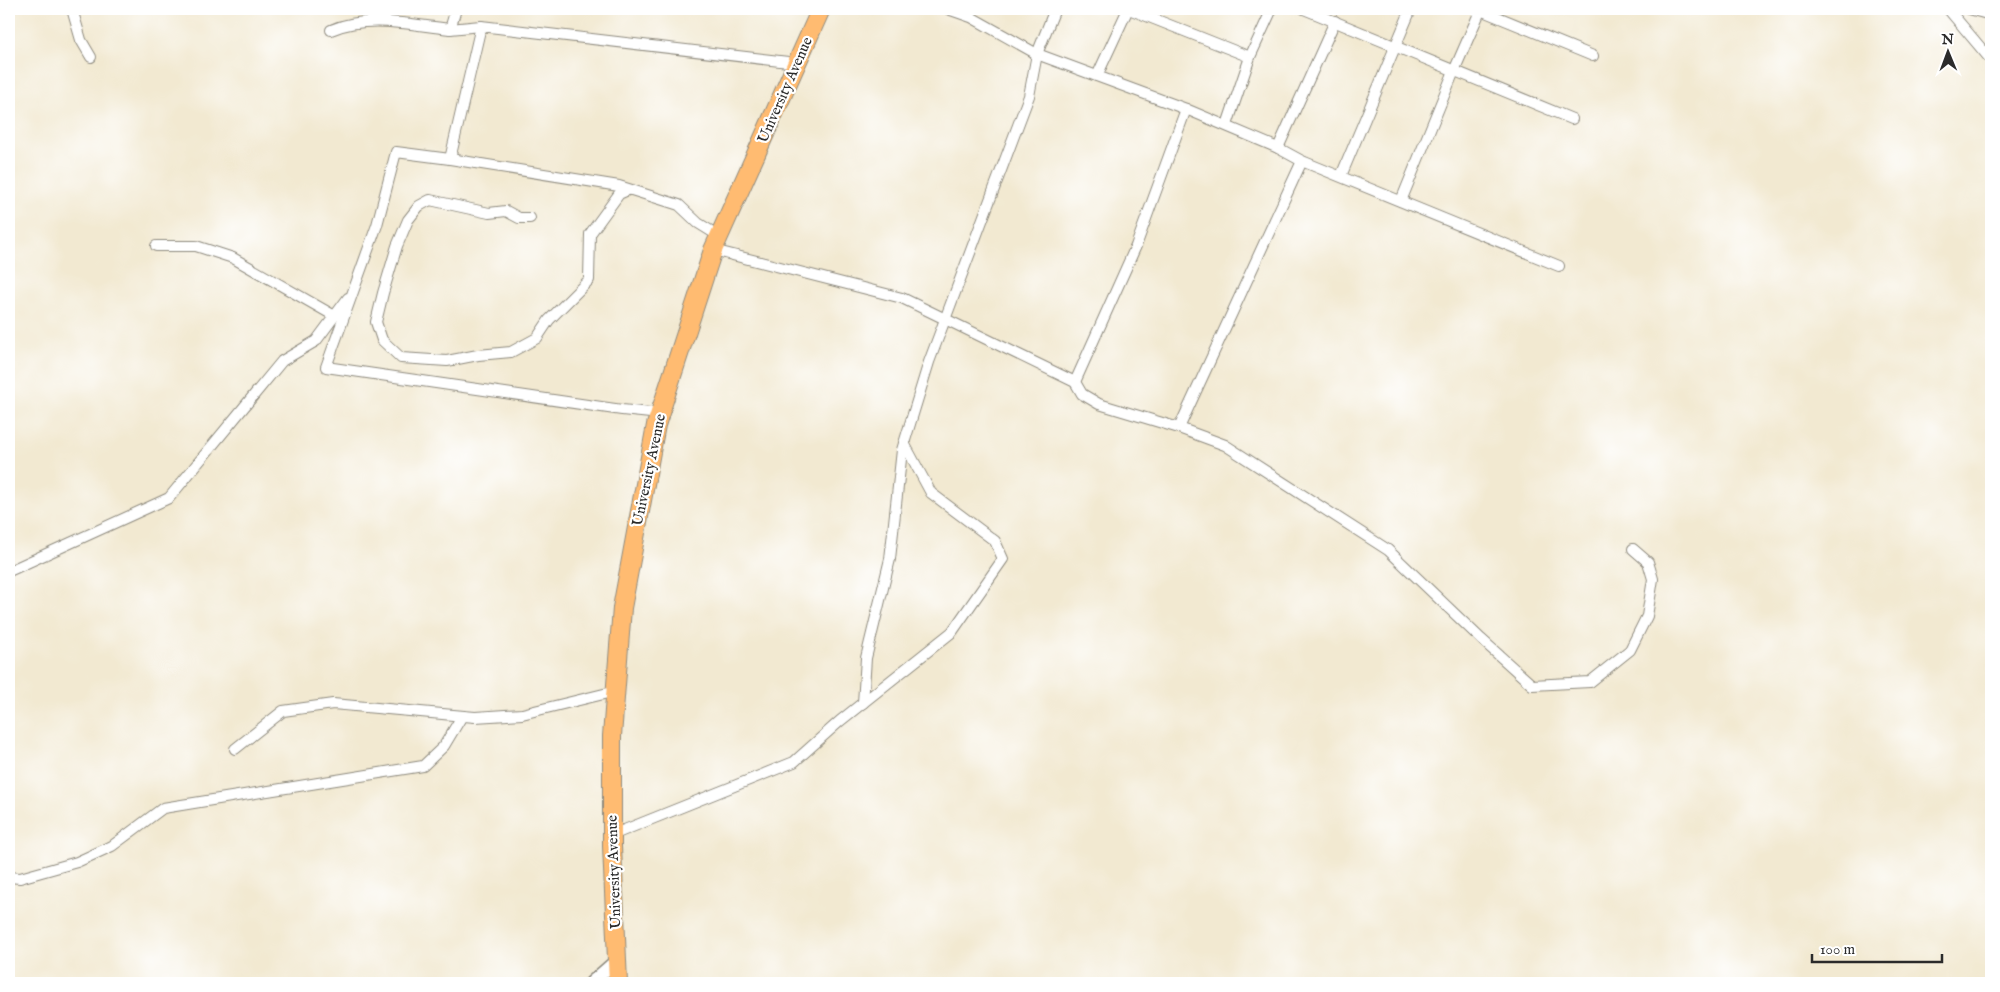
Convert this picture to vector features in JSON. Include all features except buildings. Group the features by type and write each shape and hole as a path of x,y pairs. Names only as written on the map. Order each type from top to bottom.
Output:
{"highway":[{"name":"University Avenue","path":"618,983 612,835 612,736 622,608 656,425 716,243 821,9"}],"street":[{"path":"72,9 81,40 90,57"},
{"path":"450,29 456,9"},
{"path":"948,9 972,13 1037,54 1186,109 1278,148 1302,161 1559,266"},
{"path":"863,704 866,658 890,558 904,443 929,362 1029,96 1037,54 1055,9"},
{"path":"1097,76 1128,9 1250,58"},
{"path":"1227,126 1250,58 1272,9"},
{"path":"1304,9 1572,119"},
{"path":"1341,176 1411,9"},
{"path":"1401,201 1480,9 1593,56"},
{"path":"1948,9 1991,60"},
{"path":"1969,9 1991,15"},
{"path":"331,30 346,24 365,20 450,29 481,26 797,63"},
{"path":"1278,148 1335,21"},
{"path":"450,159 481,26"},
{"path":"1074,382 1136,246 1186,109"},
{"path":"660,414 326,367 378,225 396,152 619,186 679,205 716,243 902,298 1074,382 1082,394 1099,404 1179,428 1225,445 1388,550 1532,685 1590,682 1630,650 1647,616 1653,579 1648,562 1633,549"},
{"path":"1179,428 1302,161"},
{"path":"530,218 519,218 506,211 488,213 430,200 419,206 404,228 383,293 376,322 382,340 401,358 447,362 478,355 510,352 537,338 549,320 589,280 590,234 619,194 628,190"},
{"path":"156,246 196,246 232,258 333,315"},
{"path":"9,571 169,498 282,362 316,341 333,315 354,292"},
{"path":"612,835 794,762 952,632 1002,559 995,541 930,493 904,443"},
{"path":"235,748 283,711 333,704 475,717 522,714 616,690"},
{"path":"9,877 20,878 77,862 112,846 163,808 423,766 444,746 462,716"},
{"path":"591,983 616,960"}]}
